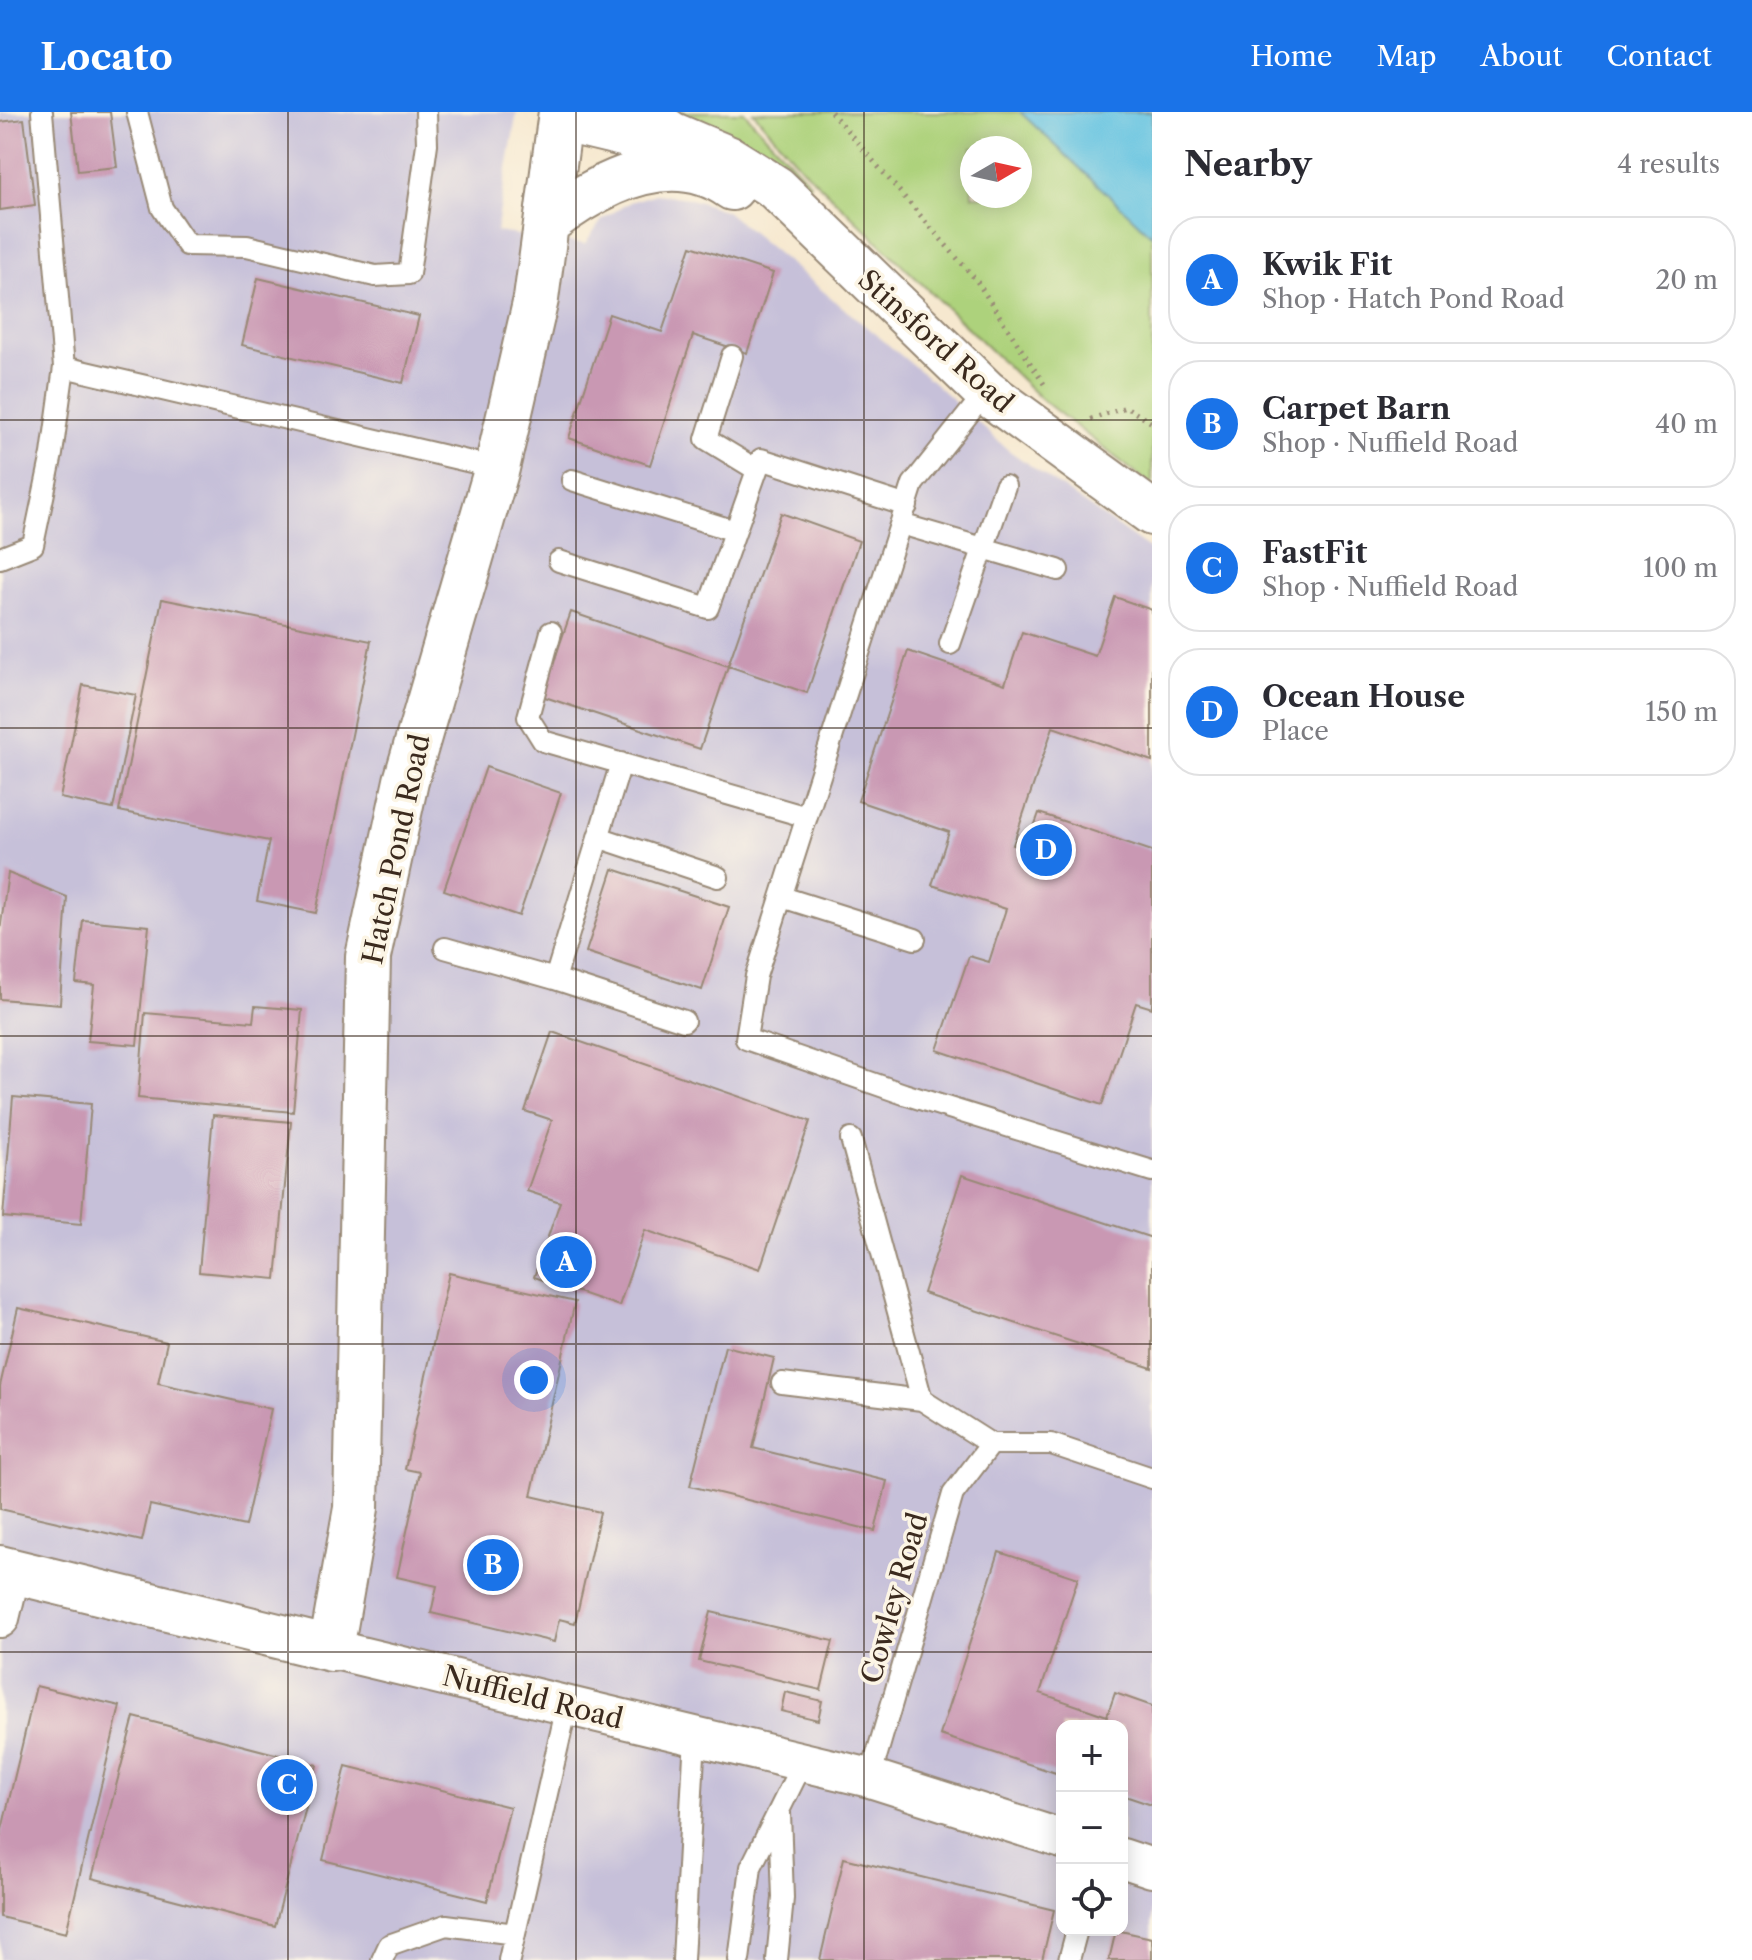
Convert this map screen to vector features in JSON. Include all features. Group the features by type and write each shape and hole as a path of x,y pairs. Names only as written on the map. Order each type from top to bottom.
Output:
{"street":[{"name":"Stinsford Road","path":"639,112 671,134 730,159 776,188 986,392 1152,513"},
{"name":"Stinsford Road","path":"560,116 730,159"},
{"name":"Hatch Pond Road","path":"331,1649 356,1508 368,957 406,781 497,468 536,299 560,116"},
{"path":"547,223 580,198 614,181 664,167 719,179 884,296"},
{"path":"0,1618 6,1570"},
{"name":"Nuffield Road","path":"6,1570 870,1778 1056,1837"},
{"path":"1128,1860 1152,1868"}],"lane":[{"path":"0,558 33,545 52,454 64,367 42,112"},
{"path":"137,112 162,208 187,245 247,246 375,276 409,274 427,144 426,112"},
{"path":"732,356 706,439 757,470"},
{"path":"64,367 497,468"},
{"path":"986,392 913,484 756,976 746,1039 904,1094 1152,1171"},
{"path":"559,561 708,608 761,459 983,549 1058,570"},
{"path":"572,480 735,531"},
{"path":"950,644 1005,486"},
{"path":"551,632 528,717 543,741 807,817"},
{"path":"555,979 621,763"},
{"path":"598,837 718,877"},
{"path":"782,897 915,939"},
{"path":"445,948 555,979 684,1021"},
{"path":"851,1139 922,1400"},
{"path":"782,1383 922,1400 991,1444 1051,1444 1152,1478"},
{"name":"Cowley Road","path":"870,1778 953,1494 991,1444"},
{"path":"509,1960 567,1706"},
{"path":"683,1960 695,1736"},
{"path":"739,1960 751,1867 803,1762"},
{"path":"777,1960 783,1898 780,1809"},
{"path":"382,1960 389,1945 446,1925 515,1934"},
{"path":"1069,1960 1075,1936"}],"path":[{"path":"831,112 976,280 1054,394"},
{"path":"1083,422 1126,407 1152,423"}],"shaded area":[{"path":"0,112 517,112 496,232 585,244 603,219 630,202 656,194 688,198 726,211 932,381 1008,450 1152,551 1152,1960 0,1960"}],"green space":[{"path":"679,112 744,112 810,183 804,191"},
{"path":"753,112 1152,112 1152,486 1040,398 803,169"}],"water":[{"path":"1020,112 1152,112 1152,236"}],"building":[{"path":"71,112 110,112 117,167 78,171"},
{"path":"24,119 35,205 0,210 0,122"},
{"path":"691,246 773,273 747,353 693,335 650,465 569,438 609,314 662,332"},
{"path":"258,278 419,316 403,383 242,345"},
{"path":"781,513 859,541 807,693 728,666"},
{"path":"1115,597 1152,610 1152,761 1053,727 1013,845 1026,850 1039,813 1152,851 1152,1008 1136,1003 1102,1105 937,1050 969,956 989,962 1006,909 932,885 949,832 858,801 908,651 1005,684 1022,632 1095,656"},
{"path":"162,599 371,641 316,913 257,901 269,841 119,811"},
{"path":"571,612 728,666 700,749 542,696"},
{"path":"83,685 136,695 113,809 60,798"},
{"path":"486,767 561,793 519,916 444,890"},
{"path":"613,869 729,907 702,990 586,952"},
{"path":"8,873 67,897 60,1004 0,999 0,931"},
{"path":"83,920 149,926 137,1045 88,1041 94,985 76,983"},
{"path":"255,1006 302,1010 293,1112 138,1098 145,1013 253,1022"},
{"path":"552,1032 810,1121 760,1269 645,1230 619,1306 534,1277 560,1202 527,1191 552,1120 525,1111"},
{"path":"13,1097 91,1104 81,1224 3,1217"},
{"path":"213,1115 291,1122 276,1279 199,1272"},
{"path":"962,1175 1152,1238 1152,1368 923,1293"},
{"path":"449,1273 575,1302 531,1496 600,1512 575,1623 559,1619 554,1642 431,1613 437,1586 397,1577 420,1472 405,1469"},
{"path":"18,1308 167,1342 158,1383 271,1409 245,1526 150,1505 142,1541 0,1509 0,1386"},
{"path":"725,1346 774,1358 753,1448 887,1481 875,1531 690,1486"},
{"path":"999,1552 1078,1578 1040,1693 1107,1716 1115,1693 1152,1706 1152,1805 1128,1797 1128,1720 1056,1720 1056,1773 940,1735"},
{"path":"711,1612 833,1641 821,1690 699,1661"},
{"path":"36,1686 120,1706 66,1933 0,1917 0,1838"},
{"path":"785,1692 822,1701 818,1720 781,1711"},
{"path":"134,1717 317,1765 275,1926 92,1878"},
{"path":"346,1766 510,1807 487,1901 323,1860"},
{"path":"844,1858 1054,1910 1042,1960 820,1960"},
{"path":"1128,1933 1152,1938 1152,1960 1109,1960 1115,1936 1128,1936"}],"place":[{"name":"Ocean House","path":"1046,850"},
{"name":"Kwik Fit","path":"566,1262"},
{"name":"Carpet Barn","path":"493,1565"},
{"name":"FastFit","path":"287,1785"}]}
